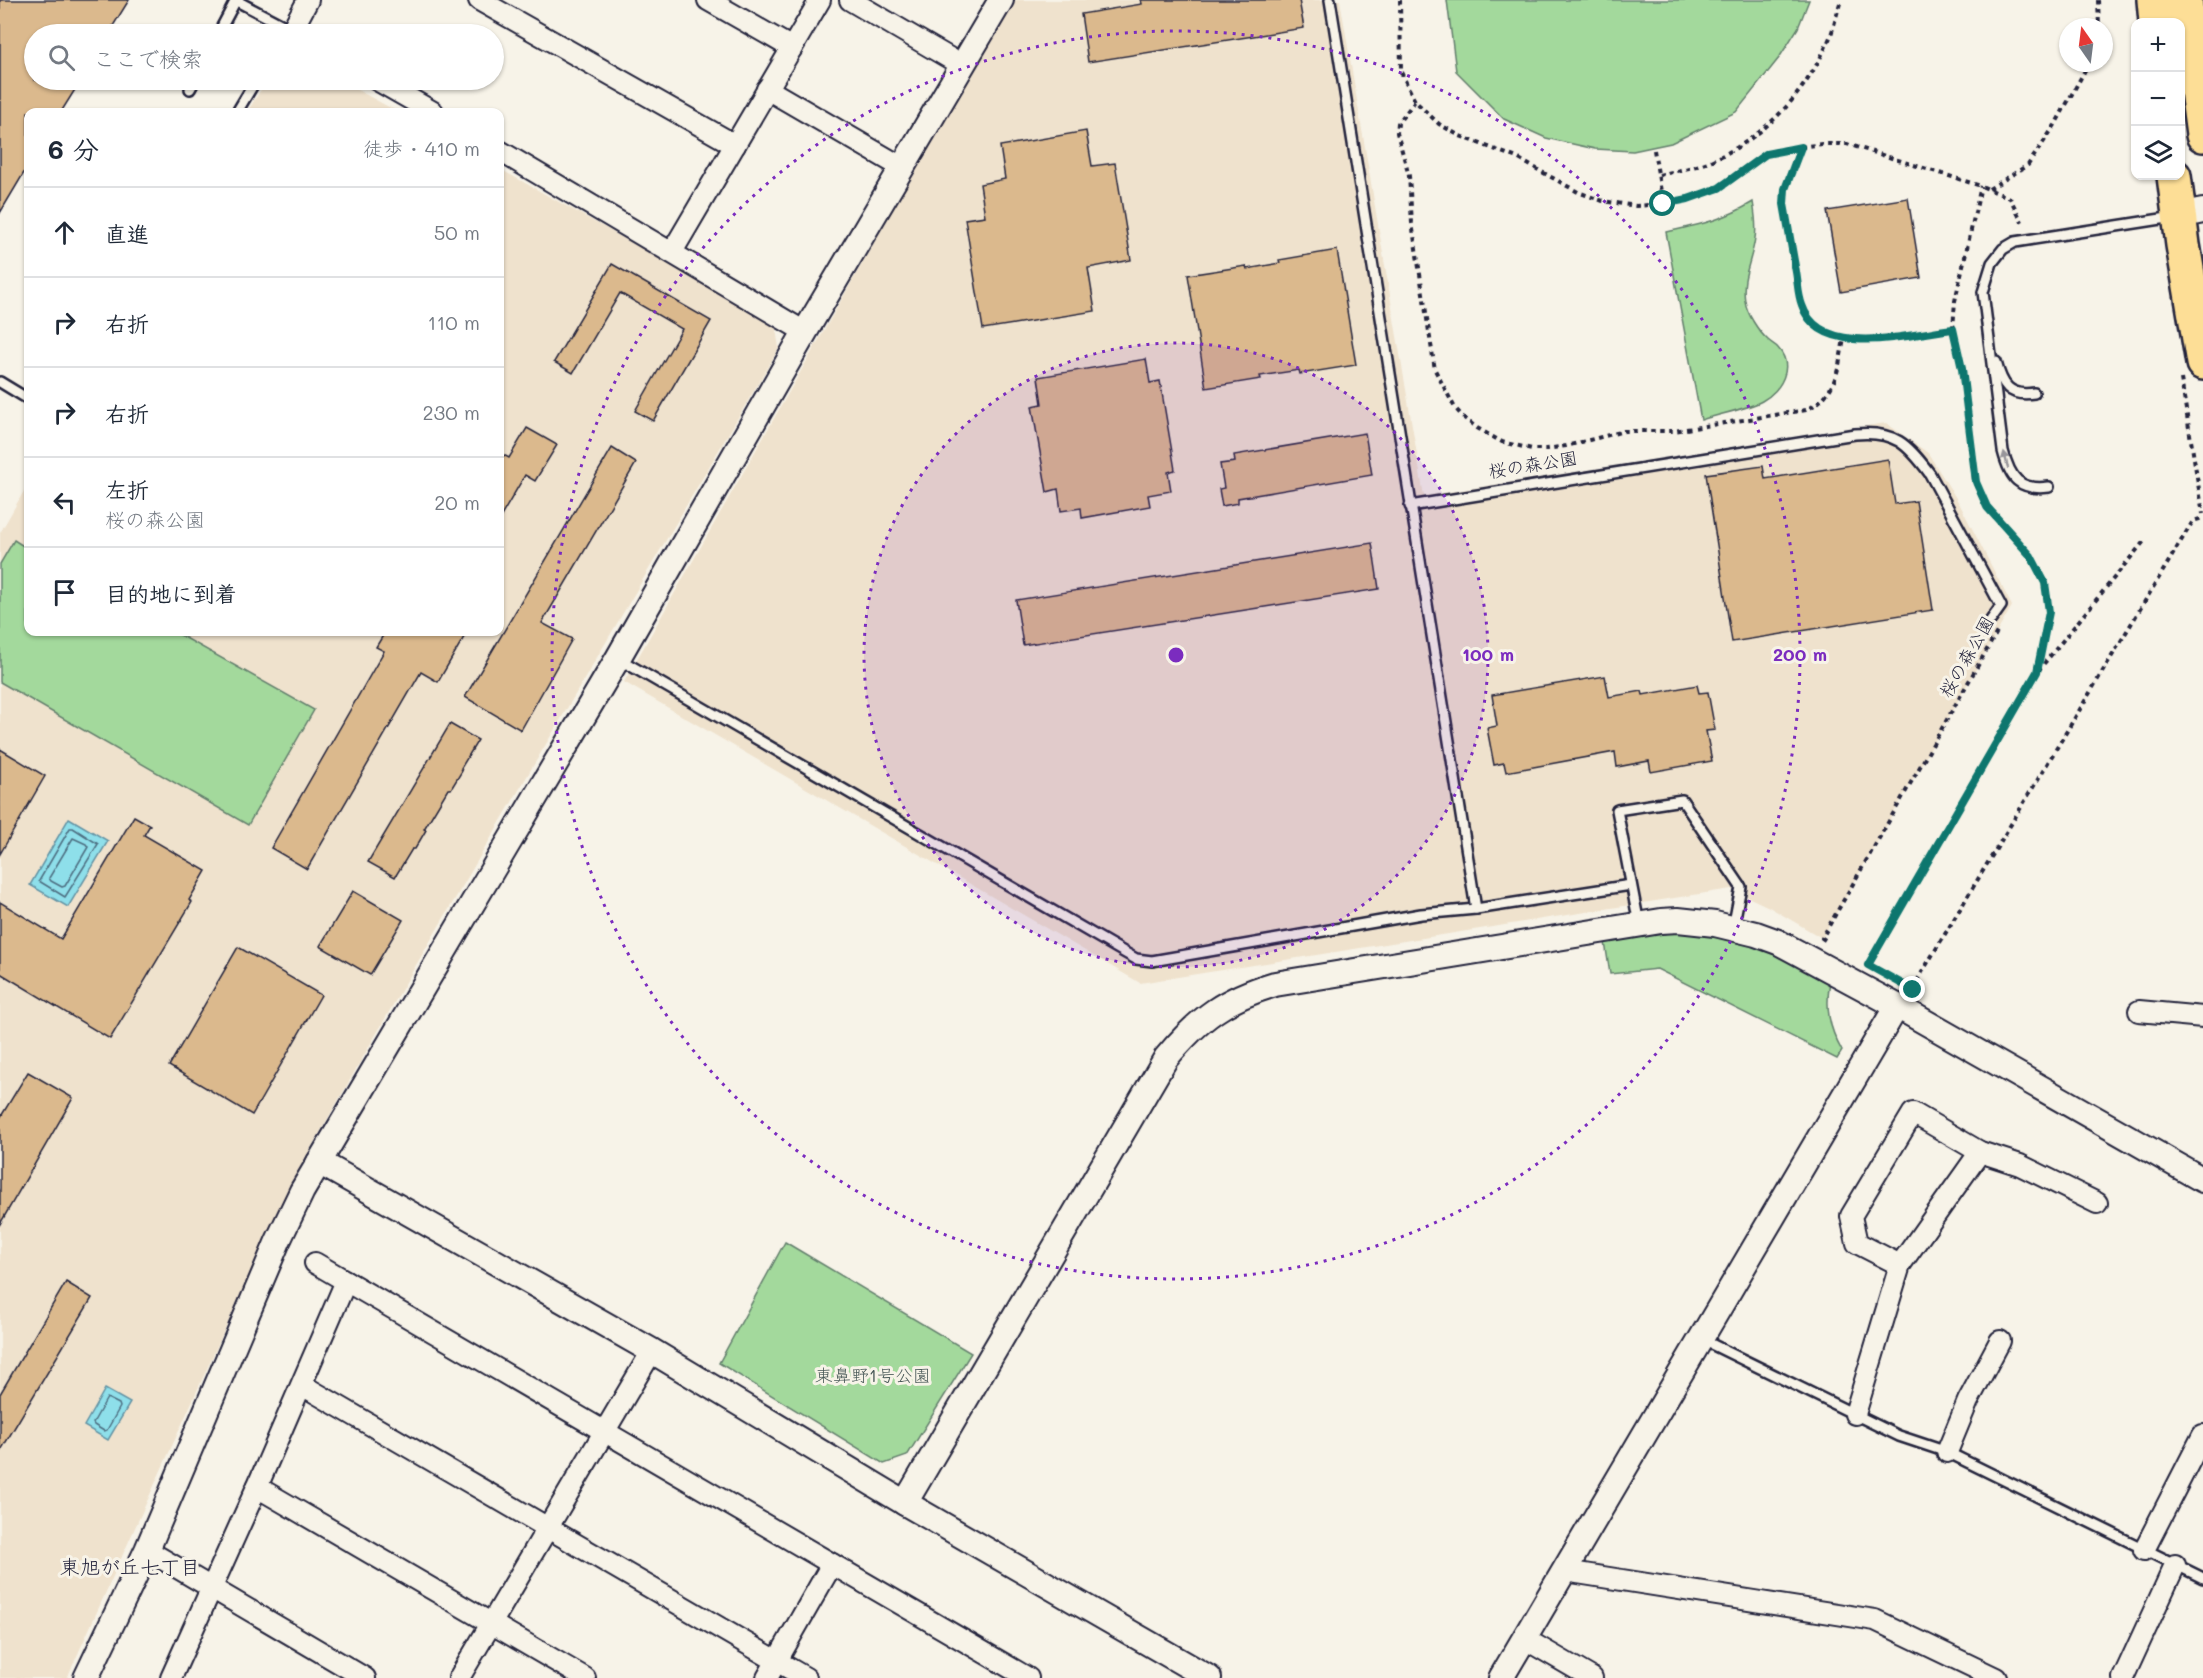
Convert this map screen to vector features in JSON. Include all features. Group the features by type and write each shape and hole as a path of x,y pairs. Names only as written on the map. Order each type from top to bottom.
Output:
{"highway":[{"path":"2154,0 2156,18"},
{"path":"2185,0 2203,135"},
{"path":"2176,180 2191,214 2203,363"}],"street":[{"path":"297,24 308,0"},
{"path":"479,0 735,145"},
{"path":"708,0 792,48"},
{"path":"672,252 820,0"},
{"path":"850,0 963,66"},
{"path":"86,1678 147,1550 278,1241 302,1191 618,658 805,332 1001,0"},
{"path":"767,89 903,168"},
{"path":"394,90 426,108"},
{"path":"504,153 805,332"},
{"path":"905,1503 1166,1058 1192,1028 1212,1012 1233,999 1275,984 1639,924 1678,920 1733,928 1778,942 1901,996 2203,1180"},
{"path":"1501,1678 1901,996"},
{"path":"2139,1011 2203,1017"},
{"path":"1900,1265 1857,1243 1851,1216 1912,1113 1980,1152 2020,1165 2097,1203"},
{"path":"1855,1414 1900,1265 1980,1152"},
{"path":"319,1162 651,1351 905,1503 1174,1669 1209,1678"},
{"path":"315,1263 1028,1678"},
{"path":"171,1678 346,1281"},
{"path":"1947,1452 1968,1401 2000,1341"},
{"path":"459,1678 651,1351"},
{"path":"302,1385 806,1678"},
{"path":"2144,1550 2203,1435"},
{"path":"257,1487 585,1678"},
{"path":"147,1550 365,1678"},
{"path":"767,1678 832,1564"},
{"path":"2123,1678 2175,1565"},
{"path":"1565,1571 1875,1620 1996,1678"},
{"path":"1525,1639 1592,1678"}],"lane":[{"path":"223,24 235,0 277,24"},
{"path":"1330,0 1476,909"},
{"path":"239,108 250,90"},
{"path":"2049,487 2036,489 2024,486 2008,470 2003,451 1983,292 1992,263 2002,249 2015,242 2191,214"},
{"path":"1989,337 2002,381 2010,390 2018,394 2034,393"},
{"path":"0,382 24,397"},
{"path":"1410,506 1855,434 1873,432 1887,434 1916,455 1930,474 2001,606 1991,620"},
{"path":"618,658 1136,959 1152,961 1421,914 1476,909 1631,885"},
{"path":"1639,924 1617,810 1682,800 1741,887 1733,928"},
{"path":"1700,1339 1899,1436 1947,1452 2203,1578"}],"path":[{"path":"1400,0 1401,72 1415,101 1439,124 1460,136 1517,158 1578,192 1603,201 1636,206 1688,199 1719,188 1766,154 1801,147 1847,144 1981,186 2010,198 2022,222"},
{"path":"1659,175 1716,158 1760,130 1788,106 1826,46 1841,0"},
{"path":"2097,0 2098,18"},
{"path":"1988,189 2028,165 2055,125 2084,72"},
{"path":"1415,101 1398,123 1397,133 1409,176 1412,224 1435,370 1455,408 1464,418 1491,437 1532,449 1547,449 1624,431 1674,431 1806,410 1818,404 1831,388 1836,377 1844,339"},
{"path":"1801,147 1785,189 1784,204 1802,305 1814,326 1827,334 1844,339 1878,339 1953,329"},
{"path":"1654,150 1663,204"},
{"path":"1981,186 1955,301 1953,329 1962,369 1976,482 1987,507 2031,556 2045,583 2049,612 2037,672"},
{"path":"1901,996 1913,990 2193,521 2203,518"},
{"path":"1867,968 2037,672 2145,540"},
{"name":"桜の森公園","path":"1831,944 1822,939 2000,627"},
{"path":"1858,960 1867,968 1878,971"}],"shaded area":[{"path":"1012,0 1340,0 1424,496 1886,423 1928,453 1959,503 2012,606 1822,938 1769,907 1731,889 1140,983 624,682"},
{"path":"261,90 357,90 391,108 250,108"},
{"path":"504,171 775,323 779,348 409,977 292,1181 67,1678 0,1678 0,533 24,491 24,636 504,636"}],"green space":[{"path":"1447,0 1809,0 1798,28 1779,58 1736,112 1671,143 1633,151 1595,149 1546,138 1504,119 1456,71"},
{"path":"1753,202 1756,234 1744,284 1745,301 1757,327 1783,355 1785,370 1775,391 1757,404 1701,420 1666,232 1721,218"},
{"path":"14,540 24,546 24,636 182,636 314,710 248,825 0,682 0,564"},
{"path":"1673,931 1728,936 1783,956 1830,981 1829,1018 1842,1051 1837,1059 1657,969 1610,974 1605,942"},
{"name":"東鼻野1号公園","path":"785,1242 971,1353 907,1456 884,1464 719,1363"}],"water":[{"path":"69,818 108,841 68,907 30,885"},
{"path":"105,1389 130,1403 108,1440 84,1426"}],"building":[{"path":"0,0 129,0 114,24 24,24 24,90 75,90 64,108 24,108 24,173 0,213"},
{"path":"1141,0 1299,0 1304,28 1088,62 1081,14 1142,4"},
{"path":"1086,131 1092,166 1115,163 1131,260 1088,268 1095,311 983,329 965,219 985,216 980,184 1005,179 1000,146"},
{"path":"1908,198 1921,278 1841,292 1827,211"},
{"path":"1337,250 1356,365 1300,374 1299,370 1206,388 1188,275 1246,266 1247,269 1280,263 1279,260"},
{"path":"612,264 711,321 653,421 635,411 682,329 620,293 573,373 554,362"},
{"path":"1146,359 1150,383 1160,381 1175,470 1168,472 1171,491 1148,495 1150,506 1082,518 1081,508 1061,511 1058,489 1047,492 1032,406 1042,404 1038,377"},
{"path":"527,428 557,445 535,481 525,475 504,511 504,455 509,458"},
{"path":"1365,433 1372,475 1238,498 1238,503 1222,506 1219,489 1224,488 1220,464 1235,462 1234,455"},
{"path":"612,448 636,463 542,623 572,639 521,730 465,697 501,636 504,636 504,631"},
{"path":"1888,459 1895,504 1916,501 1933,610 1732,642 1706,474 1763,466 1765,479"},
{"path":"1372,543 1379,589 1023,645 1016,600"},
{"path":"383,636 465,636 438,682 421,672 307,869 271,848 384,651 376,647"},
{"path":"1605,676 1609,697 1642,691 1643,695 1697,685 1699,693 1708,692 1715,730 1706,731 1712,761 1651,772 1649,761 1617,767 1615,752 1506,772 1504,763 1494,765 1487,728 1497,726 1492,695"},
{"path":"450,724 478,740 461,768 462,771 451,789 448,789 424,829 426,830 415,849 412,849 395,877 368,862"},
{"path":"0,749 45,776 0,854"},
{"path":"134,816 150,825 144,835 206,871 189,900 192,902 110,1039 0,973 0,902 61,939"},
{"path":"353,891 403,920 370,975 320,946"},
{"path":"238,947 321,995 252,1115 169,1066"},
{"path":"28,1072 73,1098 0,1224 0,1118"},
{"path":"66,1282 92,1298 0,1452 0,1394"}],"district":[{"name":"東旭が丘七丁目","path":"130,1567"}],"route":[{"path":"1663,204 1688,199 1719,188 1766,154 1801,147 1785,189 1784,204 1802,305 1814,326 1827,334 1844,339 1878,339 1953,329 1962,369 1976,482 1987,507 2031,556 2045,583 2049,612 2037,672 1868,965 1913,990"}]}
